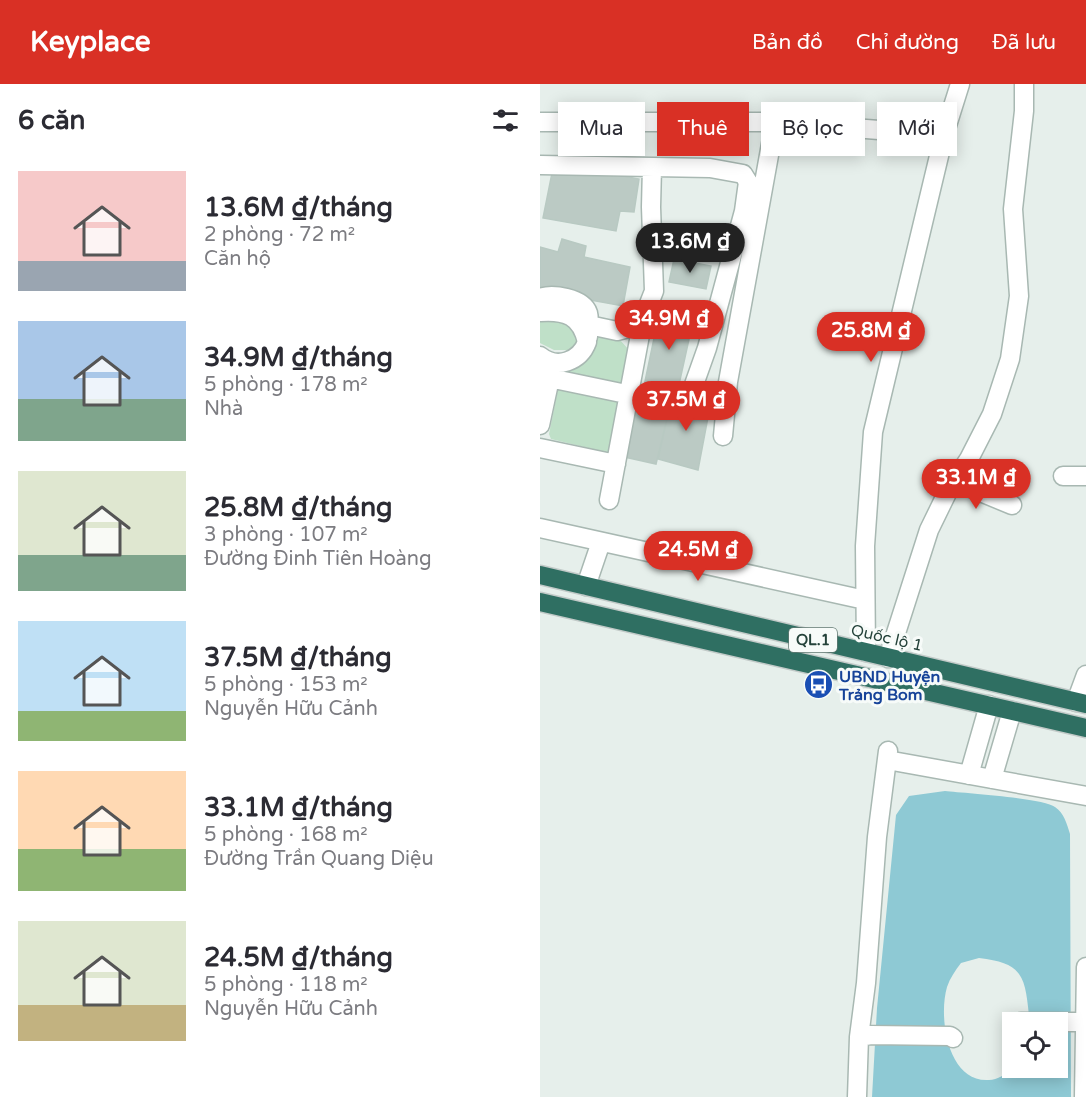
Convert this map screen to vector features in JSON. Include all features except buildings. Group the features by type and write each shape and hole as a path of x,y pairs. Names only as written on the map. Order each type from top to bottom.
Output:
{"highway":[{"name":"Quốc lộ 1","path":"540,576 1081,703"},
{"name":"QL.1","path":"540,602 1086,728"}],"street":[{"path":"954,102 960,84"},
{"path":"888,658 929,530 992,414 1010,359 1019,296 1013,209 1021,142 1024,84"},
{"path":"540,122 761,122"},
{"path":"723,436 728,382 769,156"},
{"path":"866,652 865,546 873,432 939,156"},
{"path":"540,165 710,168 743,174 748,182 744,211 714,325 691,393 679,405 629,395 546,369"},
{"path":"609,500 643,319 654,291 652,168"},
{"path":"540,298 554,296 576,301 588,313 588,333 584,350 572,360 546,369"},
{"path":"540,312 568,315 582,324 588,333"},
{"path":"588,333 617,331 632,327 643,319"},
{"path":"540,425 546,369"},
{"path":"540,448 616,464"},
{"path":"1063,476 1086,476"},
{"path":"954,481 1012,505"},
{"path":"540,528 865,600"},
{"path":"586,586 601,542"},
{"path":"1081,703 1086,675"},
{"path":"969,775 989,705"},
{"path":"992,779 1012,711"},
{"path":"857,1097 865,1036 866,983 887,756 969,775 1086,796"},
{"path":"1084,1097 1079,1022 1086,967"},
{"path":"865,1036 951,1037"}],"green space":[{"path":"561,317 582,335 575,350 554,350 540,343 540,318"},
{"path":"598,334 620,340 630,351 625,388 562,374 595,346"},
{"path":"567,387 620,398 612,451 605,452 551,439 549,434 558,389"}],"water":[{"path":"945,791 1036,801 1055,807 1063,816 1070,834 1071,1097 872,1097 877,1008 896,815 909,796"}],"place":[{"name":"UBND Huyện Trảng Bom","path":"818,685"}]}
